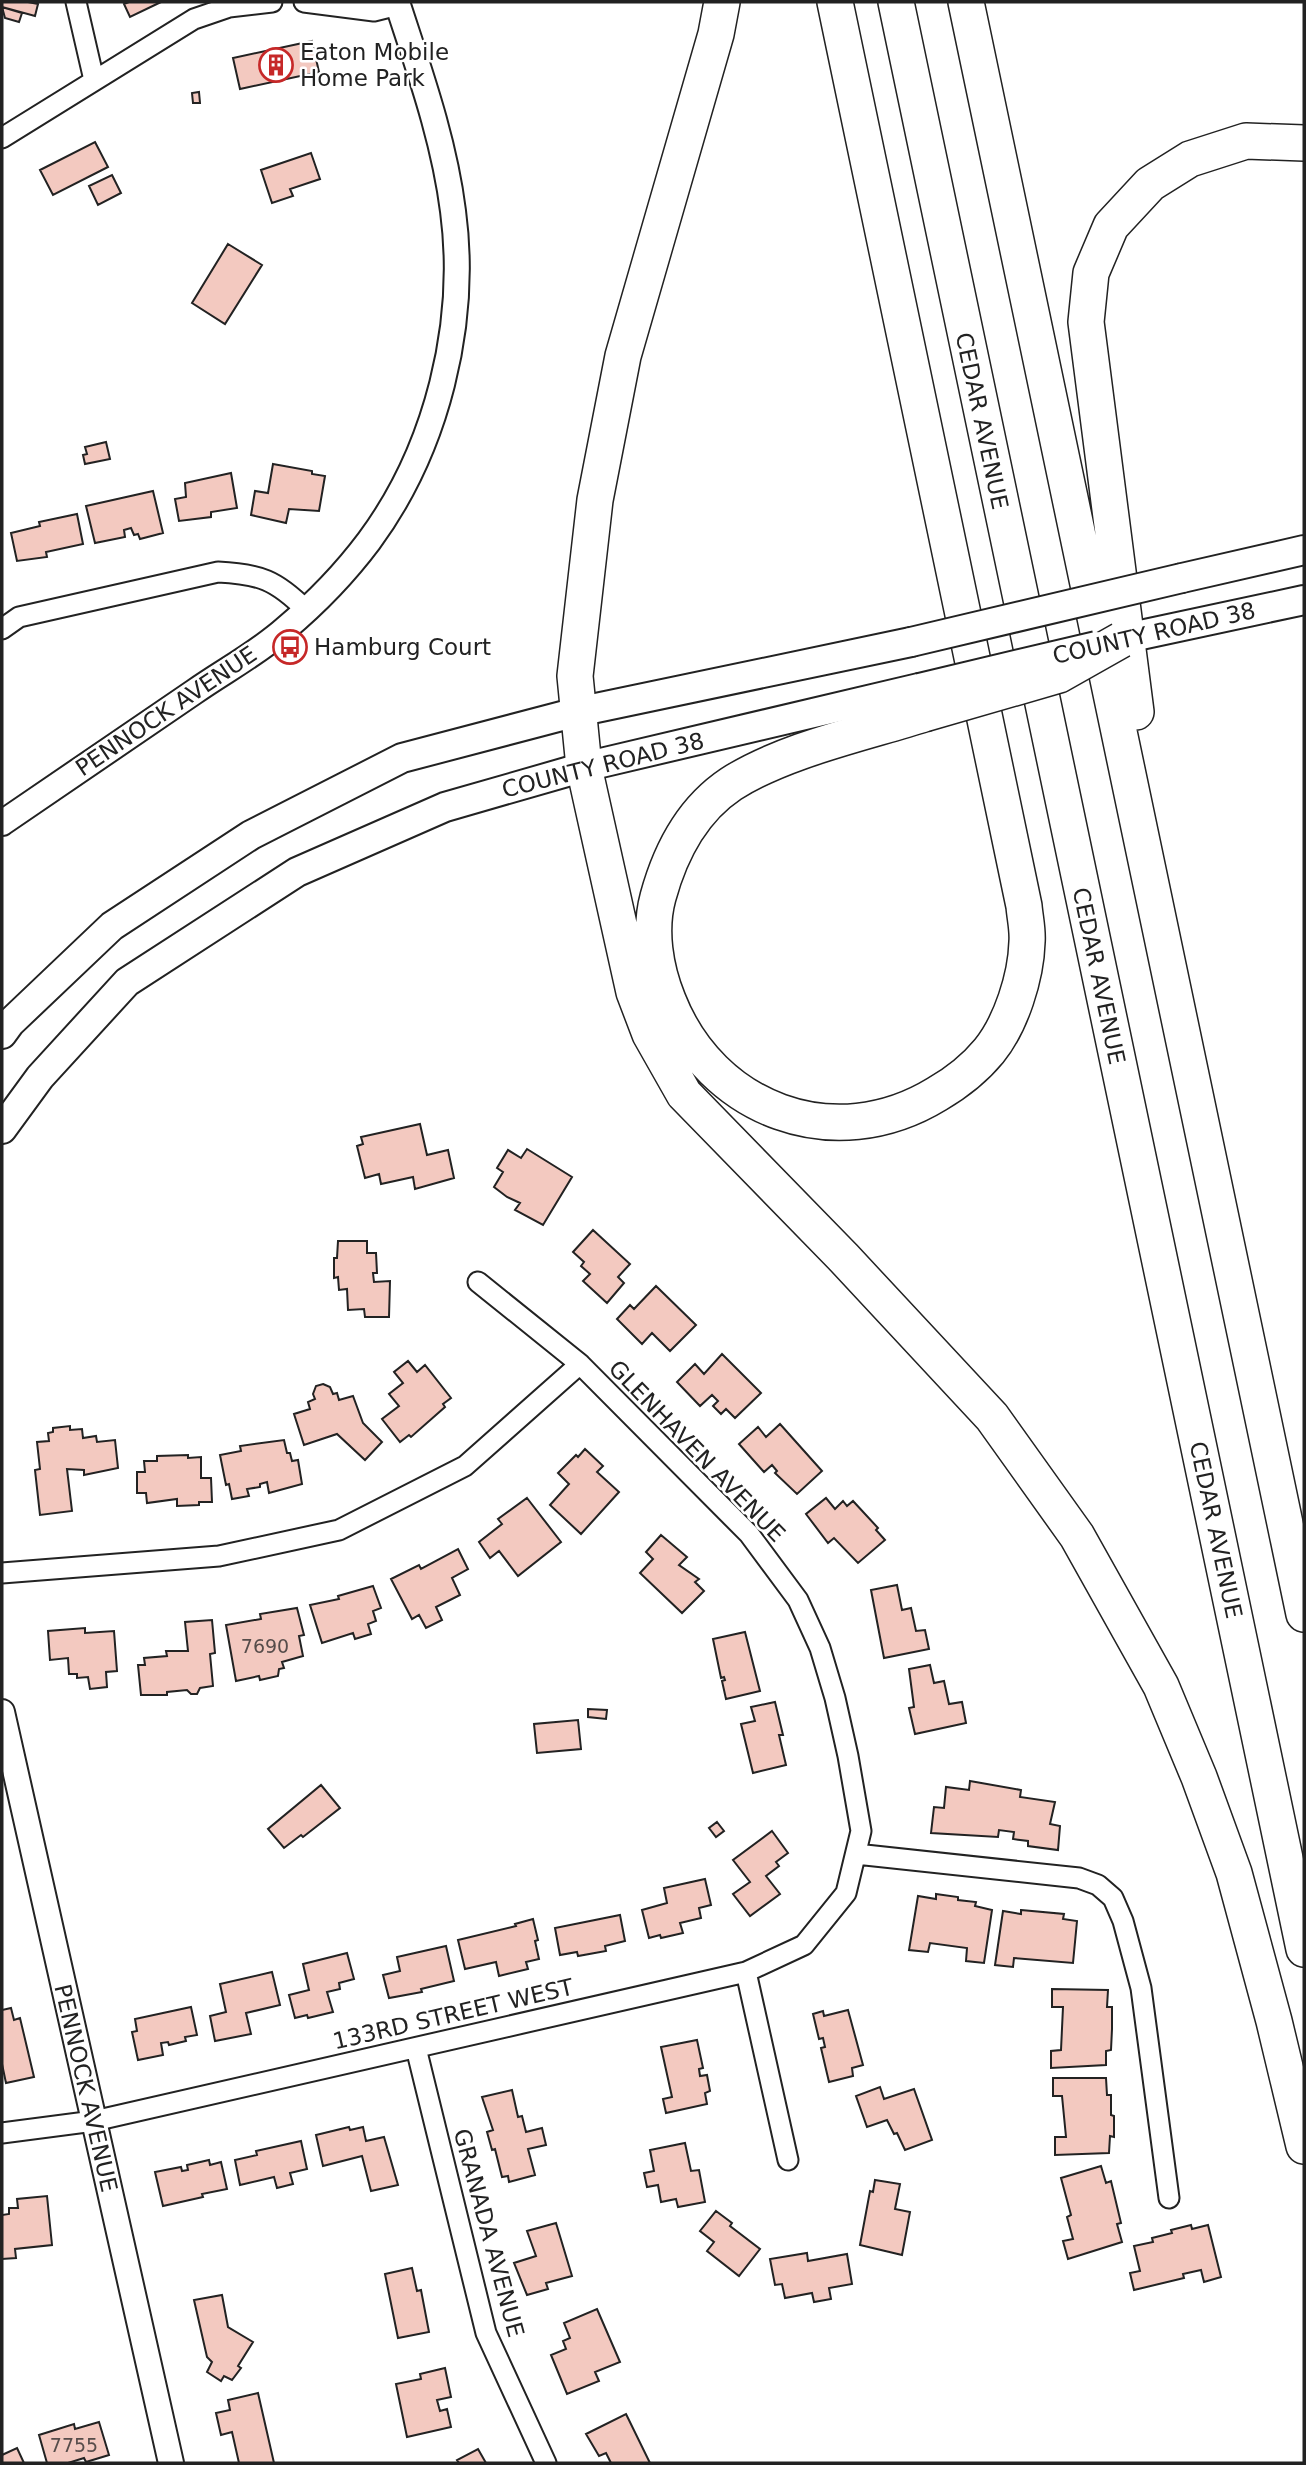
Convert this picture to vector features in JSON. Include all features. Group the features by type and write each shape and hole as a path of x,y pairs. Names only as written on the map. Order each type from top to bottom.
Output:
{"highway":[{"path":"722,2 716,34 623,356 596,500 575,676 584,767 634,992 650,1034 684,1094 844,1257 992,1417 1077,1536 1161,1686 1199,1777 1234,1872 1304,2146"},
{"path":"835,2 1024,906 1027,942 1023,977 1011,1011 990,1050 957,1082 922,1103 884,1118 843,1123 804,1120 768,1108 732,1087 704,1061 676,1021 663,988 654,951 654,910 664,875 679,841 703,809 730,785 773,762 921,701 1059,675 1121,640"},
{"name":"CEDAR AVENUE","path":"896,2 1304,1949"},
{"path":"966,2 1304,1614"},
{"path":"1167,965 1087,322 1091,273 1111,226 1150,184 1190,159 1246,141 1304,143"}],"main road":[{"name":"COUNTY ROAD 38","path":"2,1034 10,1023 112,926 251,835 402,758 578,712 911,642 1304,550"},
{"name":"COUNTY ROAD 38","path":"1121,640 1304,600"},
{"name":"COUNTY ROAD 38","path":"2,1129 40,1077 127,982 297,872 445,807 584,767 921,701"}],"street":[{"path":"76,2 94,80"},
{"path":"2,138 194,19 229,7 272,2"},
{"name":"PENNOCK AVENUE","path":"2,822 283,631 334,583 369,540 396,499 417,457 440,391 452,333 457,284 449,181 438,135 398,3 374,11 304,2"},
{"path":"2,629 19,617 218,572 243,573 265,578 290,594 306,610"},
{"name":"GLENHAVEN AVENUE","path":"478,1282 580,1364 749,1534 797,1600 820,1648 846,1744 861,1831 856,1854"},
{"path":"2,1573 219,1556 339,1530 465,1466 580,1364"},
{"name":"PENNOCK AVENUE","path":"2,1712 171,2463"},
{"path":"856,1854 1079,1878 1098,1885 1113,1898 1123,1921 1141,1987 1169,2198"},
{"name":"133RD STREET WEST","path":"2,2133 94,2122 746,1972 804,1945 846,1893 856,1854"},
{"path":"746,1972 788,2160"},
{"name":"GRANADA AVENUE","path":"416,2048 486,2333 546,2463"}],"building":[{"path":"2,2 38,4 35,16 2,7"},
{"path":"161,2 130,17 124,4"},
{"path":"2,7 22,13 19,22 5,18"},
{"name":"Eaton Mobile Home Park","path":"312,41 319,72 240,89 233,58"},
{"path":"199,92 200,103 193,103 192,93"},
{"path":"95,142 108,167 53,195 40,170"},
{"path":"311,153 320,179 290,189 293,196 272,203 261,170"},
{"path":"112,175 121,193 98,205 89,186"},
{"path":"228,244 262,265 225,324 192,303"},
{"path":"106,442 110,459 85,464 85,447"},
{"path":"273,464 325,476 319,511 289,509 286,523 251,515 255,491 268,493"},
{"path":"231,473 237,508 211,512 211,517 179,521 175,499 186,497 185,483"},
{"path":"153,491 163,533 140,539 138,534 134,535 131,528 124,530 125,537 95,543 86,506"},
{"path":"77,514 83,544 46,552 47,557 17,561 11,533 40,526 39,522"},
{"path":"420,1124 427,1155 448,1150 454,1178 415,1189 413,1177 381,1184 379,1174 365,1178 357,1146 363,1144 361,1137"},
{"path":"527,1149 572,1177 543,1225 515,1210 520,1203 494,1187 503,1172 497,1168 508,1150 521,1158"},
{"path":"593,1230 630,1264 618,1277 624,1283 607,1303 583,1281 590,1274 581,1266 584,1262 573,1252"},
{"path":"338,1241 367,1241 367,1253 376,1253 377,1273 373,1273 374,1282 390,1281 389,1317 365,1317 364,1309 348,1310 347,1289 339,1290 338,1277 334,1278 334,1258 337,1258"},
{"path":"656,1286 696,1325 670,1351 652,1333 642,1344 617,1319 630,1305 634,1309"},
{"path":"722,1354 761,1393 735,1418 726,1409 721,1414 713,1406 718,1401 712,1395 700,1406 677,1382 695,1364 704,1374"},
{"path":"408,1361 417,1372 425,1365 451,1398 443,1404 445,1407 411,1437 409,1435 400,1442 382,1419 399,1406 389,1394 403,1383 394,1372"},
{"path":"323,1384 330,1387 333,1394 337,1393 339,1400 353,1396 363,1423 382,1442 365,1460 337,1434 304,1445 294,1414 310,1409 308,1402 315,1399 313,1394 316,1386"},
{"path":"780,1424 822,1471 797,1494 775,1473 777,1471 772,1465 764,1472 739,1444 758,1427 766,1437"},
{"path":"70,1426 70,1430 82,1429 83,1438 96,1436 97,1442 115,1440 118,1468 84,1475 84,1470 67,1469 72,1511 40,1515 35,1470 40,1469 37,1442 49,1441 48,1433 53,1432 53,1428"},
{"path":"284,1440 292,1461 298,1460 302,1484 269,1493 267,1482 260,1484 260,1487 247,1489 249,1496 232,1499 229,1484 226,1485 220,1455 241,1451 240,1446"},
{"path":"585,1449 603,1466 597,1472 619,1492 581,1534 550,1505 569,1484 558,1473"},
{"path":"188,1455 188,1458 201,1457 201,1478 211,1478 212,1502 177,1506 177,1499 147,1503 146,1493 137,1493 137,1472 145,1472 144,1461 157,1461 157,1456"},
{"path":"527,1498 561,1542 518,1576 499,1551 490,1558 479,1542 502,1524 498,1519"},
{"path":"826,1498 835,1509 843,1501 847,1506 853,1501 878,1528 876,1530 885,1540 858,1563 834,1538 828,1543 806,1514"},
{"path":"661,1535 687,1557 679,1565 699,1579 695,1582 704,1591 682,1613 640,1573 653,1559 646,1552"},
{"path":"458,1549 468,1569 452,1578 460,1595 436,1607 442,1620 426,1628 419,1615 412,1619 391,1579 419,1565 421,1569"},
{"path":"897,1585 902,1610 911,1608 916,1631 925,1630 929,1649 884,1658 871,1590"},
{"path":"373,1586 381,1608 373,1611 376,1621 368,1624 371,1634 355,1639 353,1633 322,1643 310,1605 339,1599 338,1596"},
{"path":"297,1608 304,1635 299,1636 303,1656 282,1662 284,1668 279,1669 278,1676 260,1680 259,1676 236,1681 226,1625 261,1619 260,1614"},
{"path":"212,1620 215,1653 210,1654 213,1686 200,1688 197,1694 191,1694 187,1690 167,1692 167,1695 141,1695 138,1665 145,1665 144,1658 167,1656 166,1651 188,1651 185,1622"},
{"path":"85,1628 85,1633 114,1631 117,1671 106,1672 107,1687 90,1689 88,1677 77,1678 77,1674 69,1674 68,1658 50,1660 48,1631"},
{"path":"745,1632 760,1691 726,1699 722,1681 725,1680 724,1677 721,1678 713,1639"},
{"path":"930,1665 934,1683 944,1681 949,1704 962,1702 966,1723 915,1734 909,1708 914,1707 909,1669"},
{"path":"775,1702 783,1735 779,1735 786,1765 753,1773 741,1724 755,1721 751,1707"},
{"path":"588,1709 607,1710 606,1719 588,1717"},
{"path":"578,1720 581,1749 537,1753 534,1724"},
{"path":"970,1781 1021,1790 1020,1797 1055,1802 1050,1824 1060,1826 1058,1850 1028,1846 1028,1841 1013,1839 1014,1832 999,1830 998,1837 931,1833 934,1807 944,1808 946,1787 969,1790"},
{"path":"321,1785 340,1808 284,1848 268,1829"},
{"path":"717,1822 724,1831 716,1837 709,1828"},
{"path":"772,1831 788,1853 776,1862 779,1866 766,1876 780,1894 750,1916 733,1894 750,1882 733,1860"},
{"path":"705,1879 711,1905 699,1908 701,1918 680,1923 683,1933 649,1938 642,1910 667,1903 664,1888"},
{"path":"936,1894 976,1902 975,1906 992,1910 984,1963 966,1961 967,1948 930,1943 928,1952 909,1950 918,1896 936,1899"},
{"path":"1021,1910 1064,1914 1063,1919 1077,1921 1073,1963 1014,1958 1013,1967 995,1965 1003,1911 1021,1914"},
{"path":"620,1915 625,1941 605,1946 606,1951 578,1956 577,1952 560,1955 555,1928"},
{"path":"533,1919 539,1959 526,1962 528,1969 499,1976 496,1962 465,1969 458,1940 516,1926 515,1924"},
{"path":"446,1946 454,1981 421,1989 422,1992 389,1998 383,1975 400,1971 397,1957"},
{"path":"347,1953 354,1979 339,1983 340,1989 327,1992 333,2012 295,2018 289,1995 309,1990 303,1964"},
{"path":"272,1972 280,2005 246,2013 251,2034 215,2041 210,2016 226,2012 220,1984"},
{"path":"1052,1989 1108,1990 1107,2007 1112,2007 1112,2029 1111,2050 1106,2051 1106,2065 1051,2068 1051,2051 1061,2050 1063,2007 1052,2007"},
{"path":"191,2007 197,2035 185,2037 186,2041 169,2045 168,2042 161,2043 163,2055 138,2060 132,2032 137,2031 135,2019"},
{"path":"11,2008 14,2020 20,2018 34,2077 6,2083 2,2064 2,2010"},
{"path":"848,2010 863,2065 852,2068 853,2076 829,2082 821,2048 825,2047 823,2038 819,2039 813,2014 823,2011 824,2016"},
{"path":"697,2040 703,2068 699,2069 700,2076 707,2075 710,2091 705,2093 707,2104 666,2113 663,2099 672,2097 661,2047"},
{"path":"1053,2078 1106,2078 1107,2095 1111,2095 1111,2115 1114,2116 1114,2137 1110,2136 1109,2153 1055,2155 1055,2137 1066,2137 1062,2096 1053,2096"},
{"path":"880,2087 884,2099 914,2089 932,2140 905,2150 887,2120 867,2127 856,2096"},
{"path":"512,2090 518,2117 522,2116 526,2132 542,2128 546,2145 528,2149 535,2175 509,2182 508,2176 502,2177 495,2149 492,2150 487,2132 493,2130 482,2097"},
{"path":"349,2127 350,2130 363,2127 366,2141 384,2137 398,2185 371,2191 362,2156 323,2166 316,2135"},
{"path":"301,2141 307,2169 290,2173 293,2184 277,2188 274,2177 240,2185 235,2160 257,2155 256,2151"},
{"path":"685,2143 691,2171 699,2170 705,2202 678,2207 676,2199 661,2202 658,2185 647,2187 644,2173 654,2171 650,2150"},
{"path":"209,2160 210,2165 221,2162 227,2189 163,2206 155,2172 181,2167 182,2171 188,2170 187,2165"},
{"path":"1101,2166 1106,2183 1111,2181 1121,2223 1117,2224 1122,2242 1068,2259 1063,2241 1073,2239 1067,2217 1071,2215 1061,2178"},
{"path":"875,2180 900,2184 895,2209 910,2212 902,2255 860,2245 870,2191 873,2192"},
{"path":"47,2196 52,2245 15,2249 16,2258 2,2259 2,2215 9,2214 9,2208 18,2208 17,2199"},
{"path":"716,2211 732,2223 730,2226 760,2249 739,2276 707,2251 714,2242 700,2231"},
{"path":"556,2223 572,2276 546,2283 548,2289 527,2295 514,2263 536,2256 527,2231"},
{"path":"1191,2225 1192,2229 1208,2225 1221,2277 1204,2282 1201,2270 1183,2274 1184,2278 1134,2290 1130,2273 1140,2271 1134,2246 1153,2242 1152,2238"},
{"path":"807,2253 808,2261 847,2254 852,2284 829,2288 831,2299 814,2302 812,2293 785,2298 782,2284 775,2285 770,2259"},
{"path":"412,2268 417,2291 421,2290 429,2332 398,2338 385,2274"},
{"path":"222,2295 228,2327 253,2342 232,2380 224,2376 221,2381 207,2372 212,2362 207,2357 194,2300"},
{"path":"597,2309 620,2362 595,2372 599,2381 567,2394 551,2355 566,2349 563,2341 570,2338 564,2323"},
{"path":"445,2368 451,2397 437,2400 440,2411 447,2409 451,2427 407,2437 396,2384 421,2379 420,2374"},
{"path":"258,2393 274,2463 239,2463 232,2432 221,2435 216,2413 230,2410 228,2400"},
{"path":"626,2414 650,2463 611,2463 606,2453 599,2456 586,2434"},
{"path":"99,2422 109,2455 86,2462 84,2458 68,2463 47,2463 39,2435 74,2424 75,2429"},
{"path":"17,2448 24,2463 2,2463 2,2455"},
{"path":"478,2449 486,2463 459,2463 457,2460"}],"place":[{"name":"Eaton Mobile Home Park","path":"276,65"},
{"name":"Hamburg Court","path":"290,647"}]}
